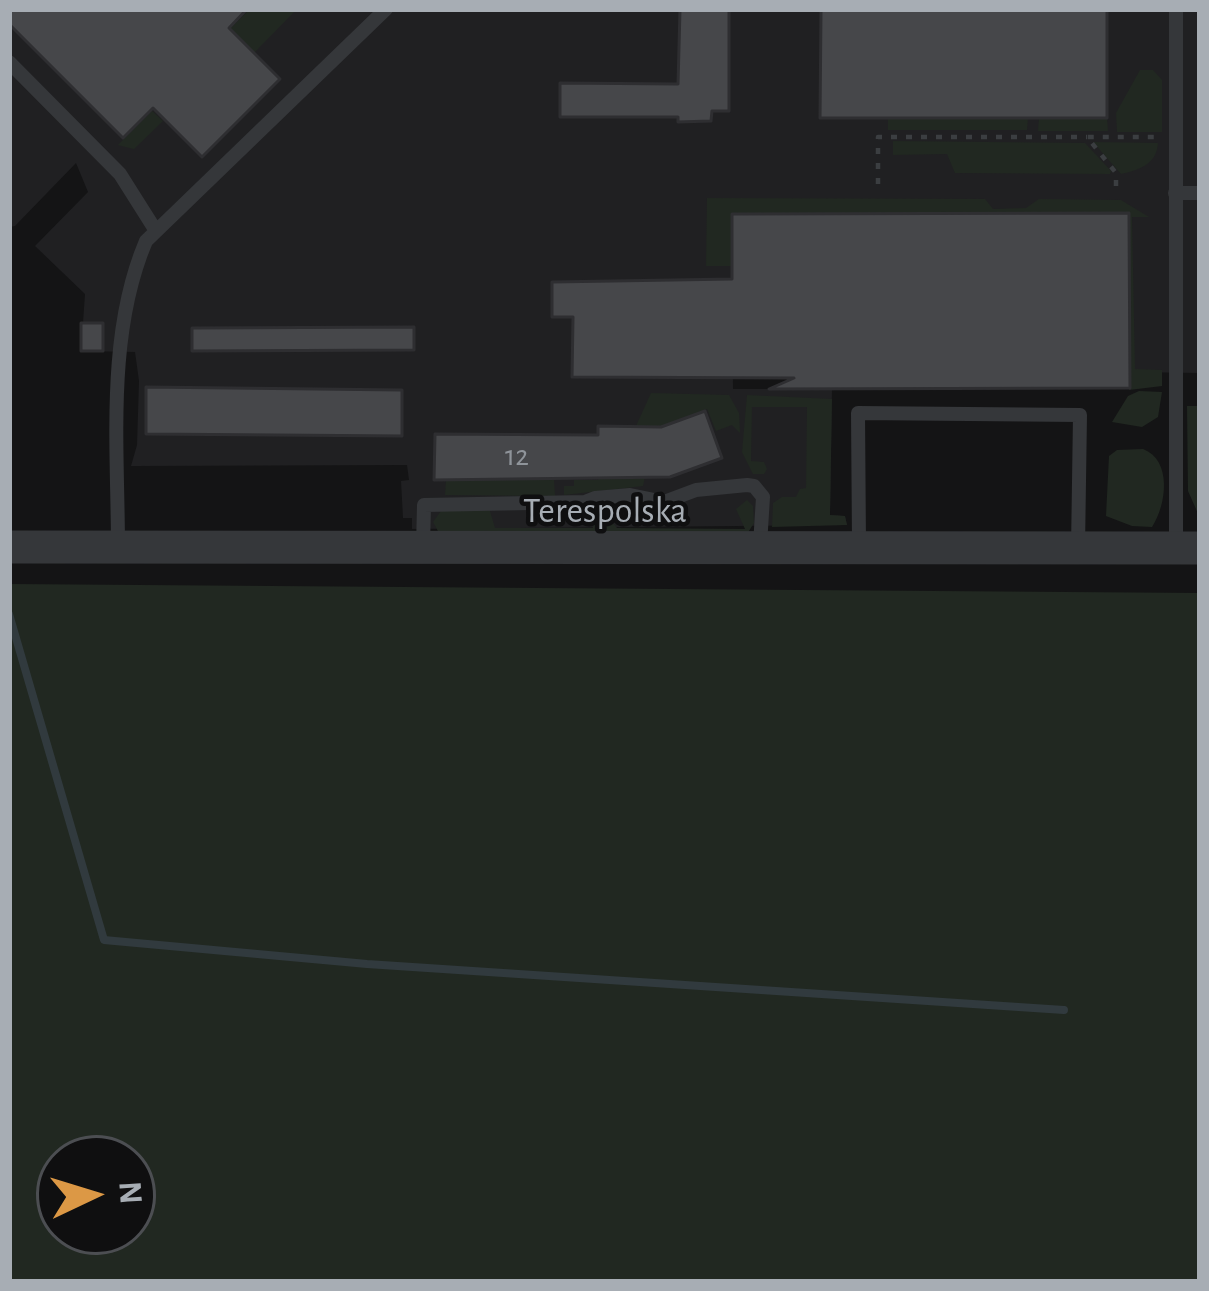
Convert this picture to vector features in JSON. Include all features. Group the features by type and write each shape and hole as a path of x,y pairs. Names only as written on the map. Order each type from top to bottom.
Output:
{"street":[{"name":"Terespolska","path":"9,547 1188,548"}],"lane":[{"path":"118,548 120,351 130,279 146,242 386,9"},
{"path":"1176,9 1175,193 1188,548"},
{"path":"9,62 120,174 155,231"},
{"path":"1175,193 1200,193"},
{"path":"859,550 858,413 1080,415 1078,548"},
{"path":"423,550 424,505 585,502 630,495 664,502 696,490 747,485 763,497 760,550"}],"path":[{"path":"878,184 878,137 1176,137"},
{"path":"1088,137 1116,173 1116,186"}],"shaded area":[{"path":"9,9 1200,9 1200,373 1130,372 1129,214 732,212 733,389 832,389 830,515 845,516 847,525 412,529 412,518 403,518 401,481 409,480 407,465 131,466 137,445 135,352 81,351 85,294 35,246 88,192 76,163 9,227"},
{"path":"250,9 297,9 254,53 230,29"},
{"path":"1140,70 1153,70 1162,80 1162,132 1117,132 1116,113"},
{"path":"152,111 163,121 134,149 118,145"},
{"path":"888,118 1028,118 1027,130 888,130"},
{"path":"1039,118 1107,118 1108,131 1038,131"},
{"path":"893,141 1085,143 1111,171 955,173 947,154 893,155"},
{"path":"1093,142 1158,143 1151,161 1121,174"},
{"path":"707,198 985,199 993,209 1026,208 1039,199 1121,200 1149,217 1132,217 1135,369 1162,370 1162,386 1129,390 1129,213 733,214 732,266 706,266"},
{"path":"1139,391 1162,392 1158,417 1142,427 1112,422 1128,396"},
{"path":"651,393 729,395 739,413 740,433 732,425 716,431 707,409 661,427 636,426"},
{"path":"747,395 832,399 830,515 845,516 847,525 772,527 773,503 796,497 806,488 807,407 752,407 751,461 764,462 767,469 764,474 753,474 742,452"},
{"path":"1187,406 1200,406 1200,518 1188,491"},
{"path":"1143,449 1163,472 1161,507 1152,527 1132,526 1106,516 1109,456 1117,450"},
{"path":"645,477 643,486 564,495 564,486 574,486 574,480"},
{"path":"446,480 554,480 555,496 445,495"},
{"path":"747,500 753,506 754,523 747,534 439,533 433,522 441,511 490,511 495,528 593,528 594,509 599,505 617,528 745,529 736,509"},
{"path":"9,584 1200,593 1200,1282 9,1282"}],"building":[{"path":"9,9 247,9 229,28 280,79 202,157 153,108 123,138 9,24"},
{"path":"680,9 729,9 729,111 712,111 711,121 560,117 560,83 678,84"},
{"path":"821,9 1107,9 1107,118 820,118"},
{"path":"1129,213 1130,388 769,389 794,378 572,377 573,317 552,317 552,282 732,279 732,214"},
{"path":"81,323 103,323 103,351 81,351"},
{"path":"414,327 414,350 192,351 192,328"},
{"path":"146,387 402,390 402,436 146,434"},
{"path":"705,411 722,458 670,477 434,480 435,434 598,435 598,426 661,427"}],"waterway":[{"path":"9,614 104,940 367,964 1064,1010"}]}
